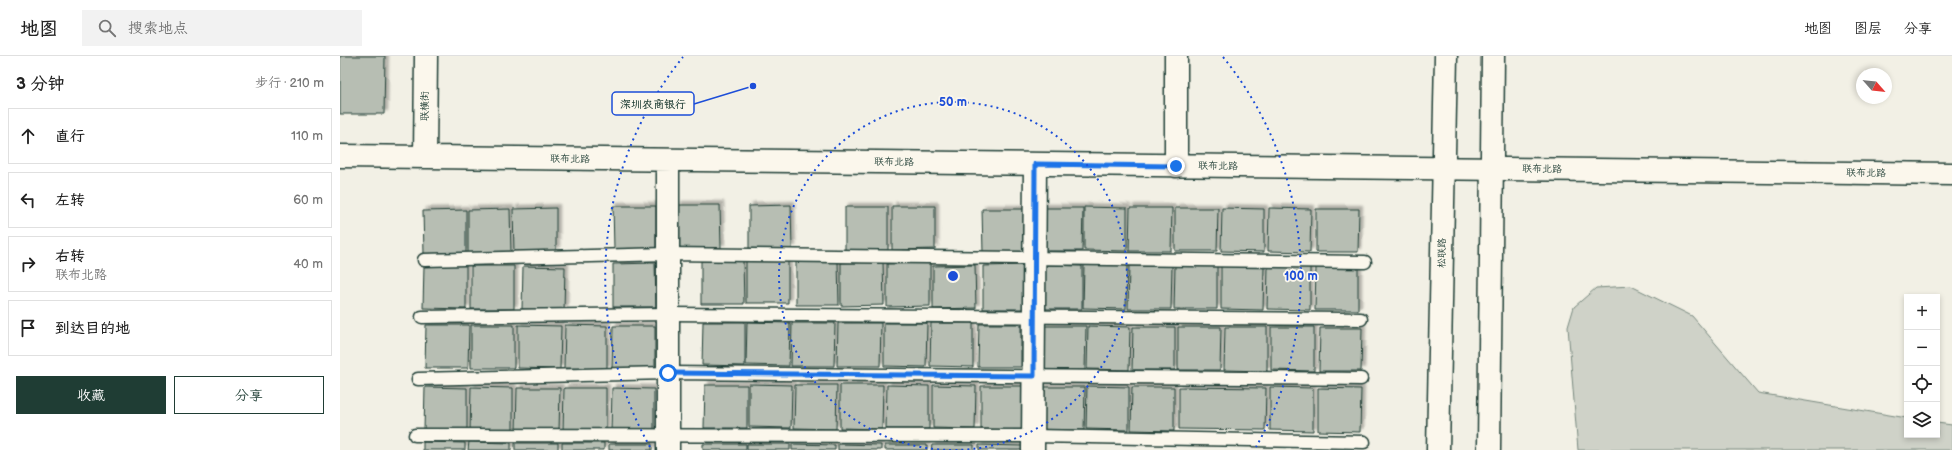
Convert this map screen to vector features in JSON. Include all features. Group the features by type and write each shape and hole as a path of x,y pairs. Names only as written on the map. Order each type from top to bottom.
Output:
{"street":[{"name":"联横街","path":"425,157 426,56"},
{"path":"1176,56 1176,166"},
{"name":"松联路","path":"1438,450 1446,56"},
{"path":"1489,450 1493,56"},
{"name":"联布北路","path":"340,156 1952,174"},
{"path":"668,160 668,442"},
{"path":"1033,443 1035,164"}],"lane":[{"path":"424,260 668,254 1365,262"},
{"path":"422,317 668,314 1361,319"},
{"path":"418,379 668,373 1361,379"},
{"path":"415,435 668,442 1364,442"}],"shaded area":[{"path":"1631,286 1692,316 1758,393 1904,417 1904,438 1940,438 1940,423 1952,425 1952,450 1578,450 1568,327 1574,307 1596,288"}],"building":[{"path":"340,56 385,56 384,114 340,114"},
{"path":"678,205 720,205 721,248 678,248"},
{"path":"791,205 792,249 749,249 749,206"},
{"path":"613,206 656,206 656,249 614,249"},
{"path":"892,206 935,206 935,249 892,250"},
{"path":"845,207 888,207 888,250 845,251"},
{"path":"1084,207 1127,208 1127,251 1084,250"},
{"path":"556,208 556,251 514,252 513,209"},
{"path":"1040,208 1083,208 1082,251 1039,251"},
{"path":"1130,208 1172,208 1171,251 1129,251"},
{"path":"1175,208 1218,208 1217,251 1175,251"},
{"path":"1222,208 1264,209 1264,252 1221,251"},
{"path":"1269,208 1311,209 1310,252 1268,251"},
{"path":"510,209 511,253 468,253 468,210"},
{"path":"982,209 1025,209 1025,252 983,253"},
{"path":"1316,209 1359,209 1358,252 1316,252"},
{"path":"466,210 466,254 424,254 423,211"},
{"path":"746,260 788,260 788,303 746,303"},
{"path":"701,261 743,261 744,304 701,304"},
{"path":"796,262 838,262 839,305 796,305"},
{"path":"883,262 884,305 841,306 841,263"},
{"path":"655,263 656,307 613,307 613,264"},
{"path":"930,263 930,306 887,307 887,264"},
{"path":"424,265 466,265 466,309 423,308"},
{"path":"975,265 976,308 933,309 933,266"},
{"path":"1026,265 1026,309 983,309 983,266"},
{"path":"1039,265 1082,266 1082,309 1039,309"},
{"path":"1084,265 1127,265 1126,309 1083,308"},
{"path":"471,266 514,266 514,309 471,309"},
{"path":"523,266 565,267 564,310 522,309"},
{"path":"1129,266 1172,266 1171,309 1128,309"},
{"path":"1175,266 1217,266 1217,309 1174,309"},
{"path":"1221,266 1264,267 1263,310 1221,309"},
{"path":"1268,266 1310,266 1310,310 1267,309"},
{"path":"1316,267 1358,267 1358,310 1315,310"},
{"path":"703,322 745,322 745,366 702,365"},
{"path":"747,322 790,323 789,366 746,365"},
{"path":"792,323 835,323 834,366 791,366"},
{"path":"838,323 881,323 880,366 837,366"},
{"path":"884,323 927,323 926,367 884,366"},
{"path":"931,323 973,323 973,367 930,366"},
{"path":"979,324 1021,324 1021,367 978,367"},
{"path":"426,325 469,325 468,368 425,368"},
{"path":"471,325 514,325 514,368 471,368"},
{"path":"518,325 561,326 560,369 518,368"},
{"path":"565,325 607,326 607,369 564,368"},
{"path":"613,326 655,326 655,369 612,369"},
{"path":"1043,326 1086,326 1085,370 1043,370"},
{"path":"1088,326 1130,327 1129,370 1087,369"},
{"path":"1133,327 1175,327 1175,370 1132,370"},
{"path":"1178,327 1221,327 1220,370 1178,370"},
{"path":"1225,327 1267,327 1267,371 1224,370"},
{"path":"1271,327 1314,327 1314,371 1271,370"},
{"path":"1320,328 1362,328 1361,371 1319,371"},
{"path":"749,384 792,385 791,428 749,427"},
{"path":"705,385 747,385 747,428 704,428"},
{"path":"795,385 837,385 836,429 794,428"},
{"path":"840,385 883,385 882,429 840,428"},
{"path":"887,385 929,386 929,429 886,429"},
{"path":"933,385 976,386 975,429 933,428"},
{"path":"981,386 1024,386 1023,430 981,429"},
{"path":"1087,386 1129,387 1129,430 1086,429"},
{"path":"425,387 467,388 467,431 424,430"},
{"path":"471,387 513,388 513,431 470,431"},
{"path":"1042,387 1085,387 1084,430 1042,430"},
{"path":"1132,387 1174,387 1174,431 1131,430"},
{"path":"1179,387 1266,388 1265,430 1179,429"},
{"path":"1270,387 1313,388 1313,431 1270,430"},
{"path":"517,388 560,388 559,431 516,431"},
{"path":"564,388 606,388 606,431 563,431"},
{"path":"612,388 654,389 654,432 611,432"},
{"path":"1318,388 1361,389 1360,432 1318,431"},
{"path":"423,442 465,443 465,450 423,450"},
{"path":"469,442 511,443 511,450 468,450"},
{"path":"515,443 558,443 558,450 515,450"},
{"path":"562,443 604,443 604,450 562,450"},
{"path":"609,444 652,444 652,450 609,450"},
{"path":"703,444 746,444 746,450 703,450"},
{"path":"747,444 790,444 790,450 747,450"},
{"path":"792,444 835,445 835,450 792,450"},
{"path":"838,444 881,445 881,450 838,450"},
{"path":"885,445 927,445 927,450 885,450"},
{"path":"932,445 974,445 974,450 931,450"},
{"path":"979,445 1022,446 1022,450 979,450"}],"place":[{"name":"深圳农商银行","path":"753,86"}],"route":[{"path":"668,373 1034,376 1035,164 1176,166"}]}
